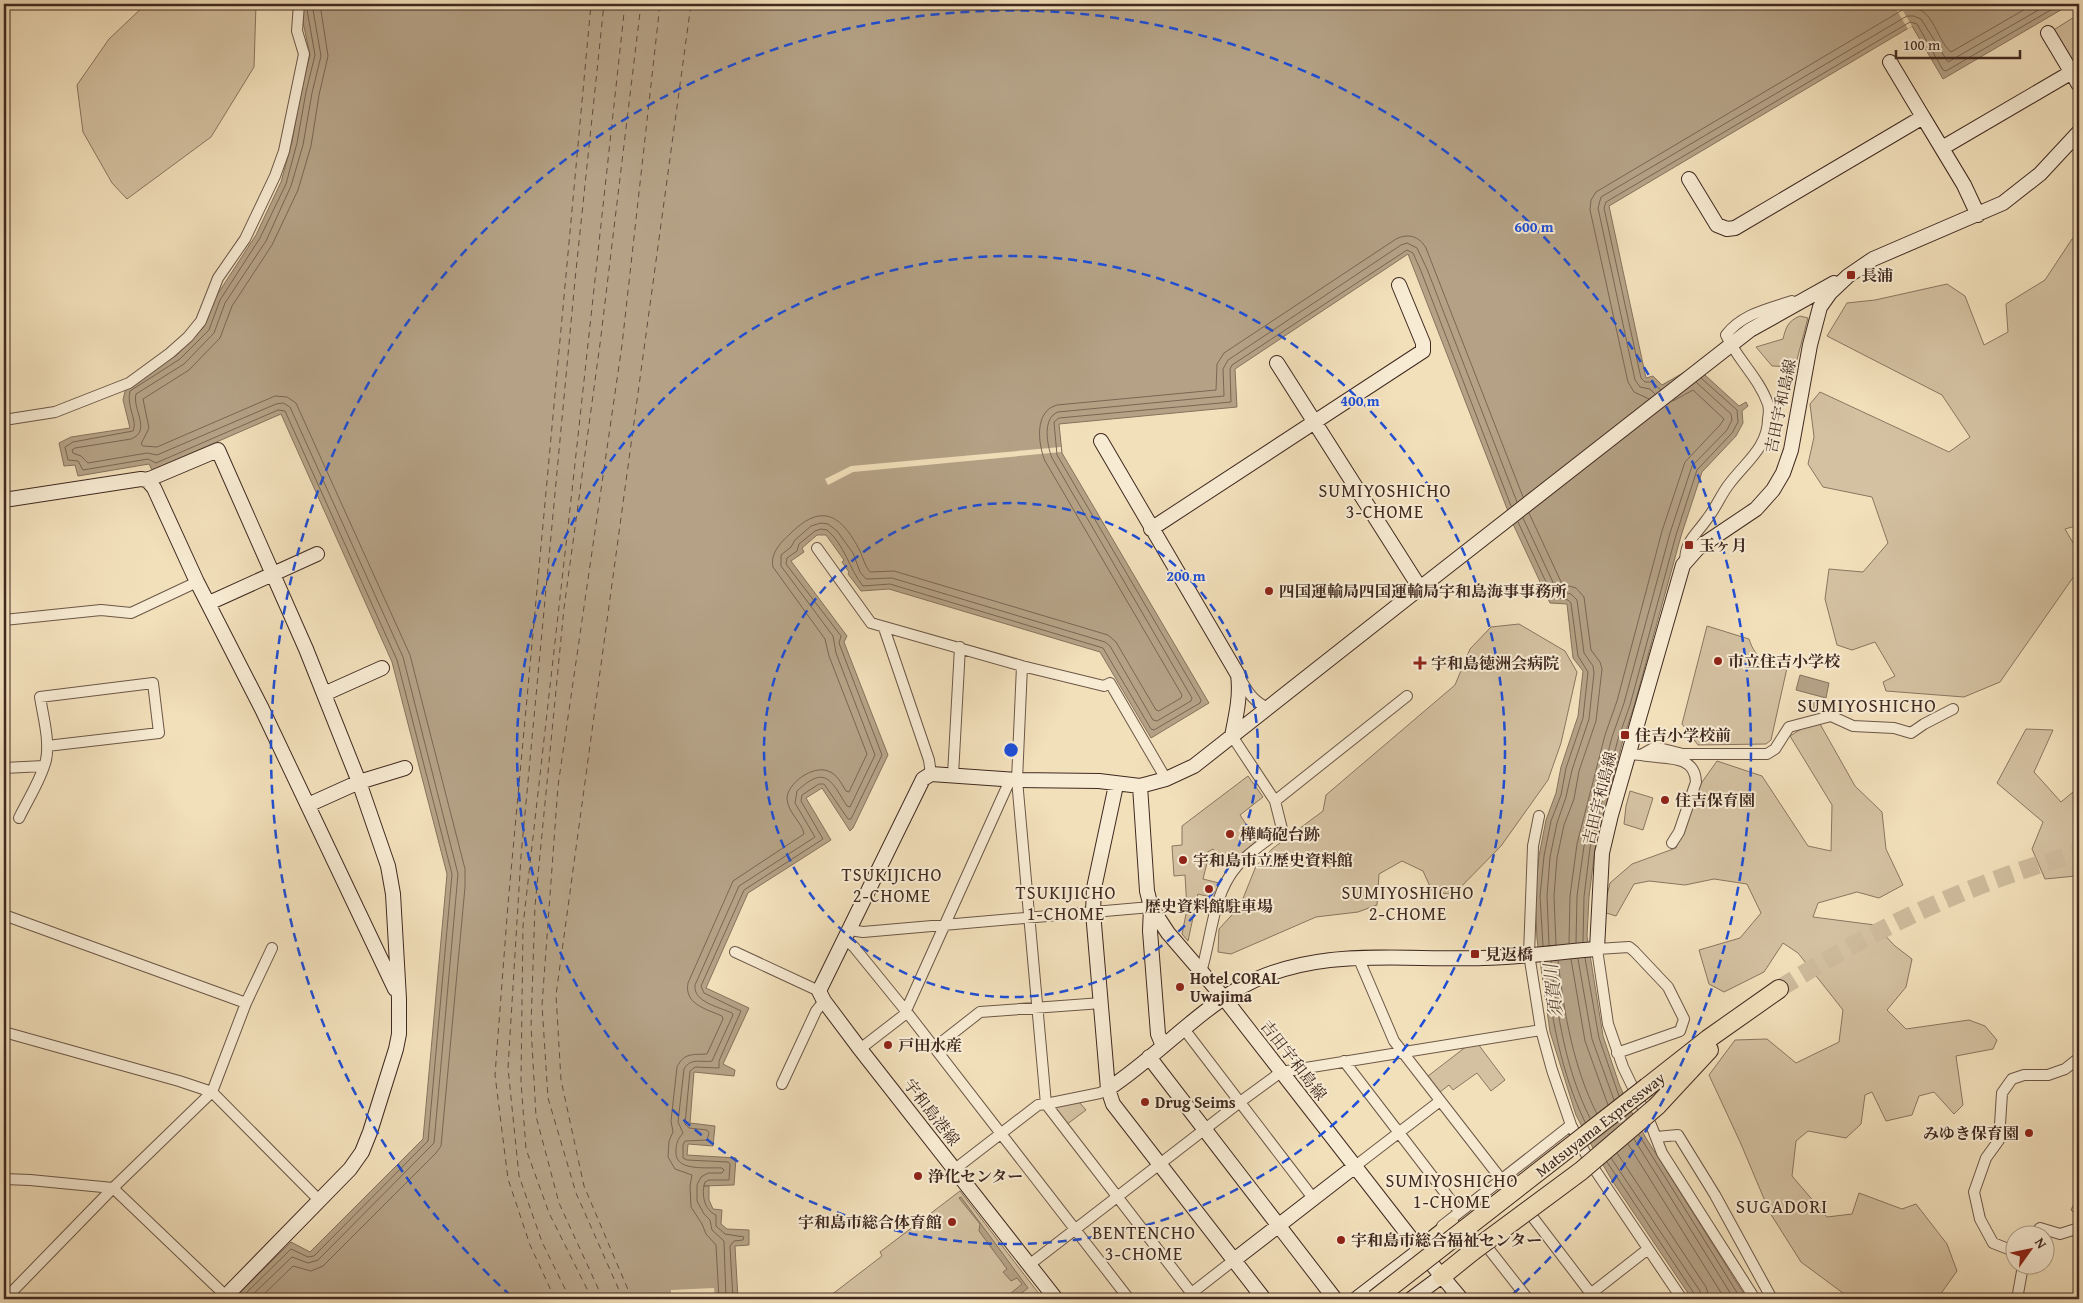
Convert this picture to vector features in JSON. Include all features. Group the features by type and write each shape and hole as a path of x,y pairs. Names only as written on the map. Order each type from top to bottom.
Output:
{"highway":[{"name":"Matsuyama Expressway","path":"1375,1299 1646,1085 1671,1069 1756,1004 1779,989"},
{"path":"1442,1276 1480,1250 1581,1171 1657,1106 1696,1063 1756,1004"},
{"path":"1420,1250 1455,1219 1596,1115 1646,1085"}],"street":[{"path":"4,420 55,412 128,383 170,353 188,337 201,321 218,278 245,239 276,176 284,151 304,54 297,30 299,4"},
{"path":"1942,148 2076,79 2048,33"},
{"path":"1890,62 1964,185 1978,215"},
{"path":"1689,179 1717,225 1726,229 1735,228 1923,117"},
{"name":"吉田宇和島線","path":"1594,949 1602,853 1634,754 1676,584 1685,562 1698,548 1751,514 1772,490 1783,473 1791,450 1810,345 1820,307 1830,293 1848,276 1889,252 2003,203 2028,184 2079,132"},
{"path":"782,1084 816,1012 847,934 923,780 931,774 1014,780 1099,781 1140,786 1166,779 1194,766 1750,330 1848,276"},
{"path":"1151,529 1423,351 1424,343 1399,285"},
{"path":"1685,562 1685,550 1691,538 1706,521 1729,484 1762,443 1768,426 1769,405 1726,335 1734,325 1746,317 1813,294 1830,293"},
{"path":"1277,363 1420,588"},
{"path":"1101,441 1151,529 1253,699 1269,708"},
{"path":"4,1179 113,1188 225,1298 350,1169 362,1152 396,1049 400,1018 393,894 388,866 359,782 306,649 218,450 147,480"},
{"path":"4,500 141,478 147,480 154,488 197,582 308,806 387,970 399,999"},
{"path":"817,548 871,623 1022,666 1104,686 1110,683 1166,779"},
{"path":"209,603 318,554"},
{"path":"4,620 101,610 131,613 197,582"},
{"path":"884,628 930,760 931,774"},
{"path":"953,775 960,647"},
{"path":"1022,666 1014,780 1046,1104 1190,1297 1313,1198 1440,1101"},
{"path":"324,694 382,668"},
{"path":"1201,972 1212,919 1228,879 1244,858 1282,829 1275,801 1232,736 1236,716 1238,675"},
{"path":"19,818 42,774 44,766 47,746 40,697 153,683 159,733 47,746"},
{"path":"1275,801 1407,696"},
{"path":"1634,754 1655,747 1684,754 1767,754 1775,749 1789,727 1795,724 1831,716 1853,726 1886,727 1911,733 1953,709"},
{"path":"1634,754 1674,758 1686,762 1691,766 1696,775 1696,782 1679,832 1672,843"},
{"path":"4,768 44,766"},
{"path":"308,806 359,782 405,768"},
{"path":"860,1048 904,1015 1014,780"},
{"path":"1116,784 1094,888 1093,912 1108,1089 1113,1104 1264,1299"},
{"path":"1140,786 1146,878 1151,906 1150,931 1158,1034 1163,1046"},
{"path":"1539,816 1533,846 1533,954 1541,1030 1552,1070 1571,1125 1595,1170 1682,1299"},
{"path":"847,934 1151,906"},
{"name":"吉田宇和島線","path":"1151,906 1168,933 1224,998 1354,1167 1461,1299"},
{"path":"4,916 246,1003"},
{"path":"847,934 854,947 906,1011 1129,1299"},
{"path":"955,1169 1038,1105 1100,1093 1108,1089 1224,998 1259,978 1286,969 1321,961 1358,957 1484,958 1629,947 1668,987 1684,1019 1680,1031 1617,1052"},
{"path":"9,1298 113,1188 212,1092 246,1003 272,948"},
{"path":"1594,949 1608,1024 1617,1052 1662,1153 1755,1299"},
{"path":"735,952 821,996"},
{"path":"1358,957 1394,1041 1401,1052 1501,1179"},
{"name":"宇和島港線","path":"821,996 1056,1299"},
{"path":"934,1048 980,1012 1102,1003"},
{"path":"1184,1030 1313,1198"},
{"path":"1029,1265 1281,1072 1541,1030"},
{"path":"4,1032 212,1092 318,1200"},
{"path":"1149,1058 1335,1299"},
{"path":"2006,1248 1993,1243 1980,1219 1974,1192 1986,1158 1998,1140 2002,1092 2012,1079 2024,1075 2048,1075 2065,1069 2079,1058"},
{"path":"1344,1061 1398,1132 1455,1219 1501,1179 1571,1125"},
{"path":"1656,1137 1678,1135 1715,1195 1772,1299"},
{"path":"1528,1299 1480,1250 1595,1170"},
{"path":"1531,1215 1590,1298 1648,1249"},
{"path":"2056,1233 2060,1234 2079,1228"},
{"path":"1356,1299 1420,1250"},
{"path":"1411,1299 1442,1276"},
{"path":"2017,1299 2021,1276"}],"shaded area":[{"path":"146,4 256,4 254,67 211,137 127,199 112,183 83,132 77,85 109,39"},
{"path":"2079,14 2079,76 2052,31"},
{"path":"2079,236 2079,525 2065,529 2079,553 2079,569 2000,682 1964,697 1886,691 1883,682 1895,676 1875,642 1852,650 1837,645 1825,599 1829,569 1863,572 1888,543 1872,497 1823,487 1808,464 1814,437 1810,404 1820,392 1949,452 1970,437 1942,395 1827,336 1847,303 1875,300 1947,284 1965,296 1984,345 2008,332 2006,304 2045,280 2072,239"},
{"path":"1800,316 1808,318 1795,367 1772,366 1756,347 1783,339 1788,325"},
{"path":"1519,624 1565,651 1577,672 1561,743 1548,780 1501,846 1453,895 1432,891 1423,871 1402,861 1379,874 1377,905 1358,912 1316,917 1231,954 1218,952 1219,929 1240,906 1256,866 1272,849 1323,811 1326,795 1455,685 1470,649 1491,627"},
{"path":"1707,626 1749,639 1759,656 1787,668 1771,740 1766,744 1698,745 1682,724"},
{"path":"1820,724 1855,786 1882,812 1886,849 1903,885 1879,898 1857,892 1818,903 1813,917 1875,925 1895,946 1912,959 1906,987 1887,1010 1906,1029 1969,1020 1985,1026 1997,1040 1993,1049 1956,1056 1963,1105 1954,1114 1934,1092 1919,1096 1912,1115 1886,1121 1872,1092 1865,1095 1861,1124 1846,1138 1808,1131 1796,1141 1792,1176 1827,1217 1852,1214 1859,1193 1902,1209 1916,1204 1947,1244 1957,1271 1937,1299 1851,1299 1801,1262 1770,1213 1709,1075 1735,1040 1767,1039 1796,1063 1839,1042 1843,1010 1798,953 1783,943 1764,972 1724,992 1709,984 1699,950 1740,938 1761,913 1747,884 1714,879 1685,885 1649,881 1634,884 1616,916 1603,912 1610,883 1632,864 1676,848 1695,792 1717,761 1762,776 1808,846 1831,851 1832,805 1790,736 1806,726"},
{"path":"2026,729 2053,730 2034,772 2061,802 2079,787 2079,879 2076,876 2045,879 2032,849 2043,822 1997,783"},
{"path":"1248,776 1263,797 1240,815 1257,841 1227,866 1213,849 1206,853 1207,863 1203,879 1219,883 1214,898 1198,894 1188,941 1182,934 1187,909 1185,875 1174,876 1172,846 1182,845 1182,826"},
{"path":"1630,791 1653,798 1643,830 1624,824"},
{"path":"1478,1044 1505,1080 1491,1091 1477,1073 1453,1090 1449,1085 1440,1092 1428,1076 1467,1046"},
{"path":"1079,1102 1086,1110 1066,1125 1056,1107"},
{"name":"宇和島市総合体育館","path":"960,1191 1043,1299 826,1299 882,1256 880,1252"},
{"path":"2079,1193 2079,1218 2071,1210"}],"water":[{"name":"須賀川","path":"302,4 2071,4 1943,79 1912,26 1609,206 1646,378 1653,376 1662,385 1695,366 1739,406 1746,402 1748,406 1742,411 1743,423 1736,436 1702,472 1681,536 1623,740 1595,849 1589,897 1587,936 1603,1036 1619,1084 1630,1109 1646,1138 1747,1299 1692,1299 1613,1182 1576,1115 1550,1032 1537,939 1535,896 1539,856 1546,820 1556,793 1561,767 1578,716 1583,671 1573,658 1567,604 1550,603 1513,524 1408,254 1235,369 1237,407 1059,424 1062,453 1209,703 1151,738 1100,652 889,589 861,591 848,574 849,572 842,562 844,560 826,535 817,535 802,548 804,552 791,561 847,636 844,642 888,755 850,831 822,788 806,798 831,840 748,893 706,988 749,1008 723,1064 735,1070 734,1076 694,1072 690,1123 715,1126 713,1146 688,1144 687,1155 736,1158 734,1185 703,1186 709,1186 709,1200 713,1209 722,1210 721,1224 727,1229 749,1230 749,1245 735,1246 738,1299 233,1299 291,1242 310,1252 423,1139 447,874 392,662 281,414 152,470 149,464 78,476 75,465 64,466 59,443 71,437 130,428 123,400 126,387 177,355 204,327 215,298 256,235 281,182 292,142 301,91 310,55 300,8"},
{"path":"1800,675 1829,683 1826,698 1796,690"},
{"path":"1809,699 1820,702 1818,711 1807,708"},
{"path":"961,1197 1028,1288 1015,1298 1011,1293 1022,1284 1017,1278 1011,1281 1003,1272 1007,1269 979,1231 980,1224 959,1198"}],"pier":[{"path":"1893,4 1899,4 1912,26 1908,29"},
{"path":"1061,447 1061,452 853,472 828,485 825,479 851,466"},
{"path":"714,1288 715,1298 671,1299 671,1290"}],"ferry route":[{"path":"555,1299 530,1245 508,1179 495,1075 508,904 591,4"},
{"path":"570,1299 542,1242 519,1176 508,1068 521,856 575,280 604,4"},
{"path":"592,1299 549,1213 526,1149 521,1082 523,926 625,4"},
{"path":"603,1299 559,1203 536,1116 531,1026 535,906 564,608 600,344 641,4"},
{"path":"623,1299 576,1193 548,1098 542,1005 558,786 622,345 660,4"},
{"path":"632,1299 584,1186 561,1080 556,995 691,4"}],"tunnel":[{"path":"1779,989 1850,947 1924,909 2000,878 2079,853"}],"place":[{"name":"長浦","path":"1851,275"},
{"name":"玉ヶ月","path":"1689,545"},
{"name":"四国運輸局四国運輸局宇和島海事事務所","path":"1269,591"},
{"name":"市立住吉小学校","path":"1718,661"},
{"name":"宇和島徳洲会病院","path":"1420,663"},
{"name":"住吉小学校前","path":"1625,735"},
{"name":"住吉保育園","path":"1665,800"},
{"name":"樺崎砲台跡","path":"1230,834"},
{"name":"宇和島市立歴史資料館","path":"1183,860"},
{"name":"歴史資料館駐車場","path":"1209,889"},
{"name":"見返橋","path":"1475,954"},
{"name":"Hotel CORAL Uwajima","path":"1180,987"},
{"name":"戸田水産","path":"888,1045"},
{"name":"Drug Seims","path":"1145,1102"},
{"name":"みゆき保育園","path":"2029,1133"},
{"name":"浄化センター","path":"918,1176"},
{"name":"宇和島市総合体育館","path":"952,1222"},
{"name":"宇和島市総合福祉センター","path":"1341,1240"}],"district":[{"name":"SUMIYOSHICHO 3-CHOME","path":"1385,500"},
{"name":"SUMIYOSHICHO","path":"1867,705"},
{"name":"TSUKIJICHO 2-CHOME","path":"892,884"},
{"name":"TSUKIJICHO 1-CHOME","path":"1066,902"},
{"name":"SUMIYOSHICHO 2-CHOME","path":"1408,902"},
{"name":"SUMIYOSHICHO 1-CHOME","path":"1452,1190"},
{"name":"SUGADORI","path":"1782,1206"},
{"name":"BENTENCHO 3-CHOME","path":"1144,1242"}]}
